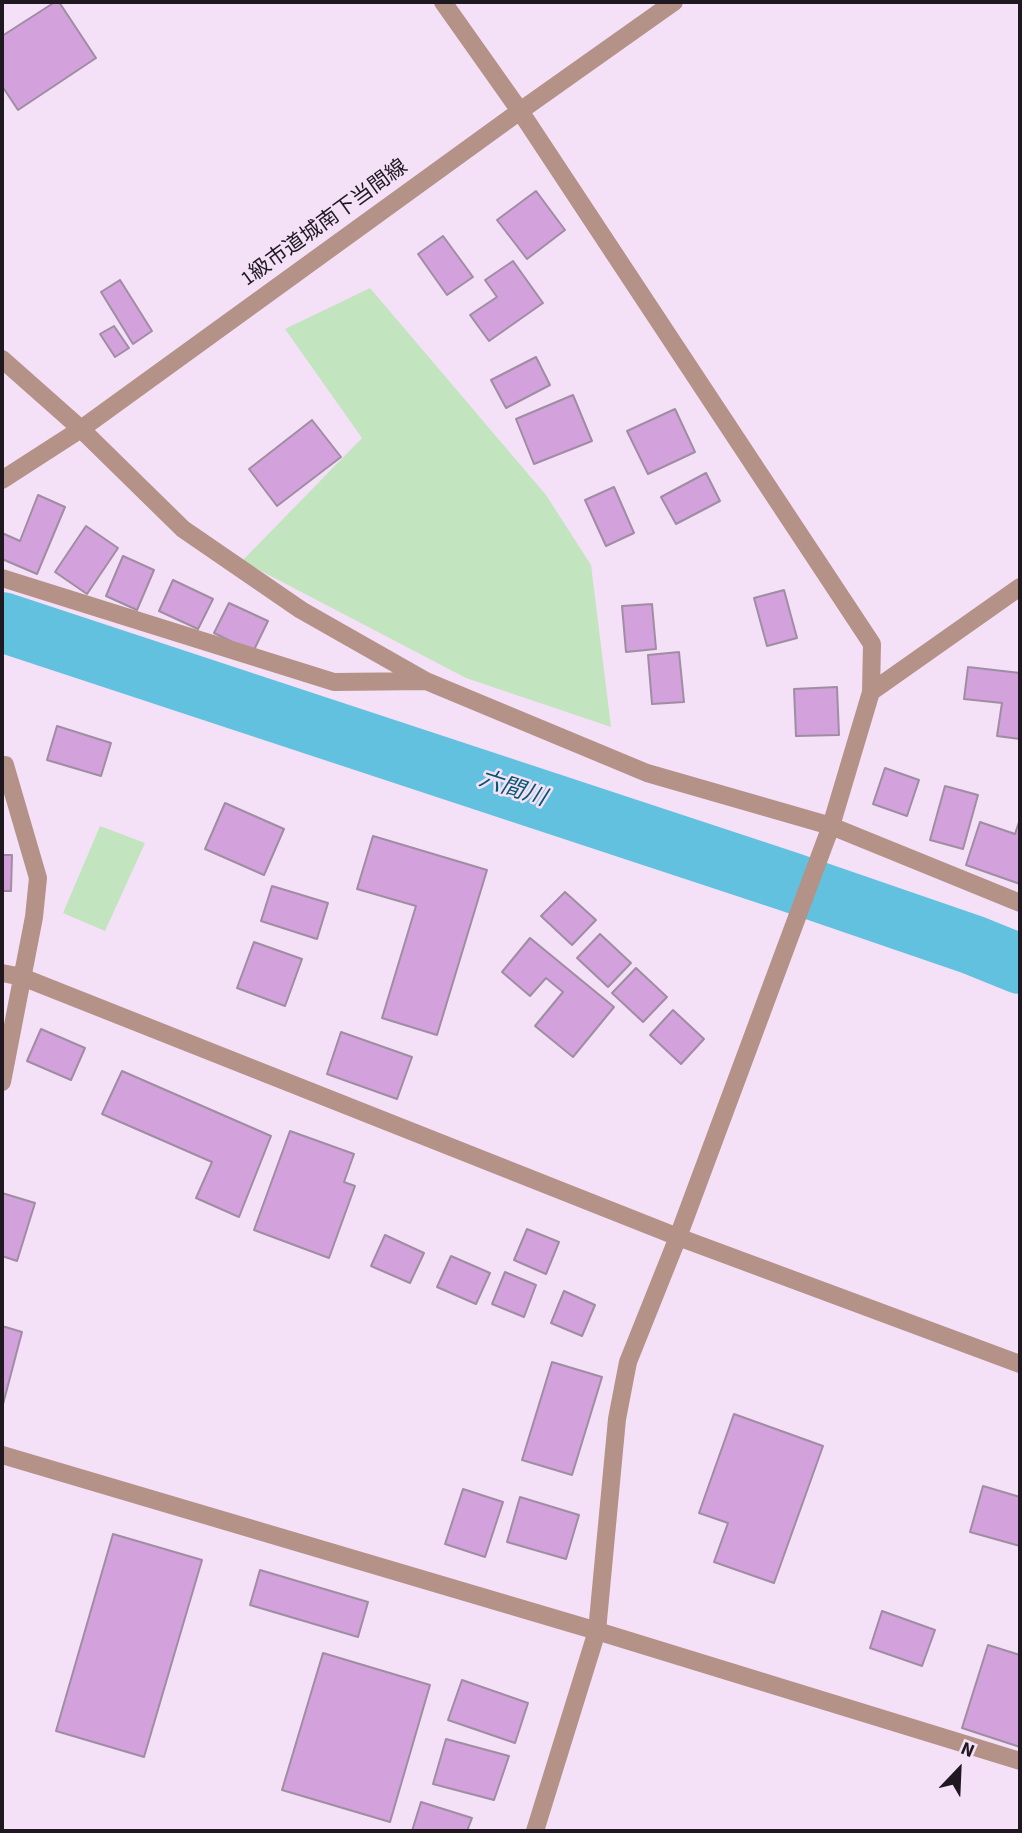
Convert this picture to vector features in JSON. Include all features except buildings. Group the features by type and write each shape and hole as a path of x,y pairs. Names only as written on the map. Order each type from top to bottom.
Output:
{"street":[{"path":"443,2 520,111 872,644 871,692 831,826 678,1237 628,1362 617,1419 597,1632 535,1831"},
{"name":"1級市道城南下当間線","path":"2,480 81,429 674,2"},
{"path":"2,359 81,429 183,529 301,610 426,681 647,773 831,826 1020,903"},
{"path":"2,578 334,682 426,681"},
{"path":"871,692 1020,587"},
{"path":"2,765 5,765 38,878 34,917 2,1082"},
{"path":"2,973 22,977 678,1237 1020,1364"},
{"path":"2,1455 1020,1761"}],"green space":[{"path":"370,288 546,495 591,565 611,727 466,678 242,561 362,438 285,329"},
{"path":"100,826 145,843 105,931 63,913"}],"waterway":[{"name":"六間川","path":"2,622 787,881 973,945 1020,964"}]}
